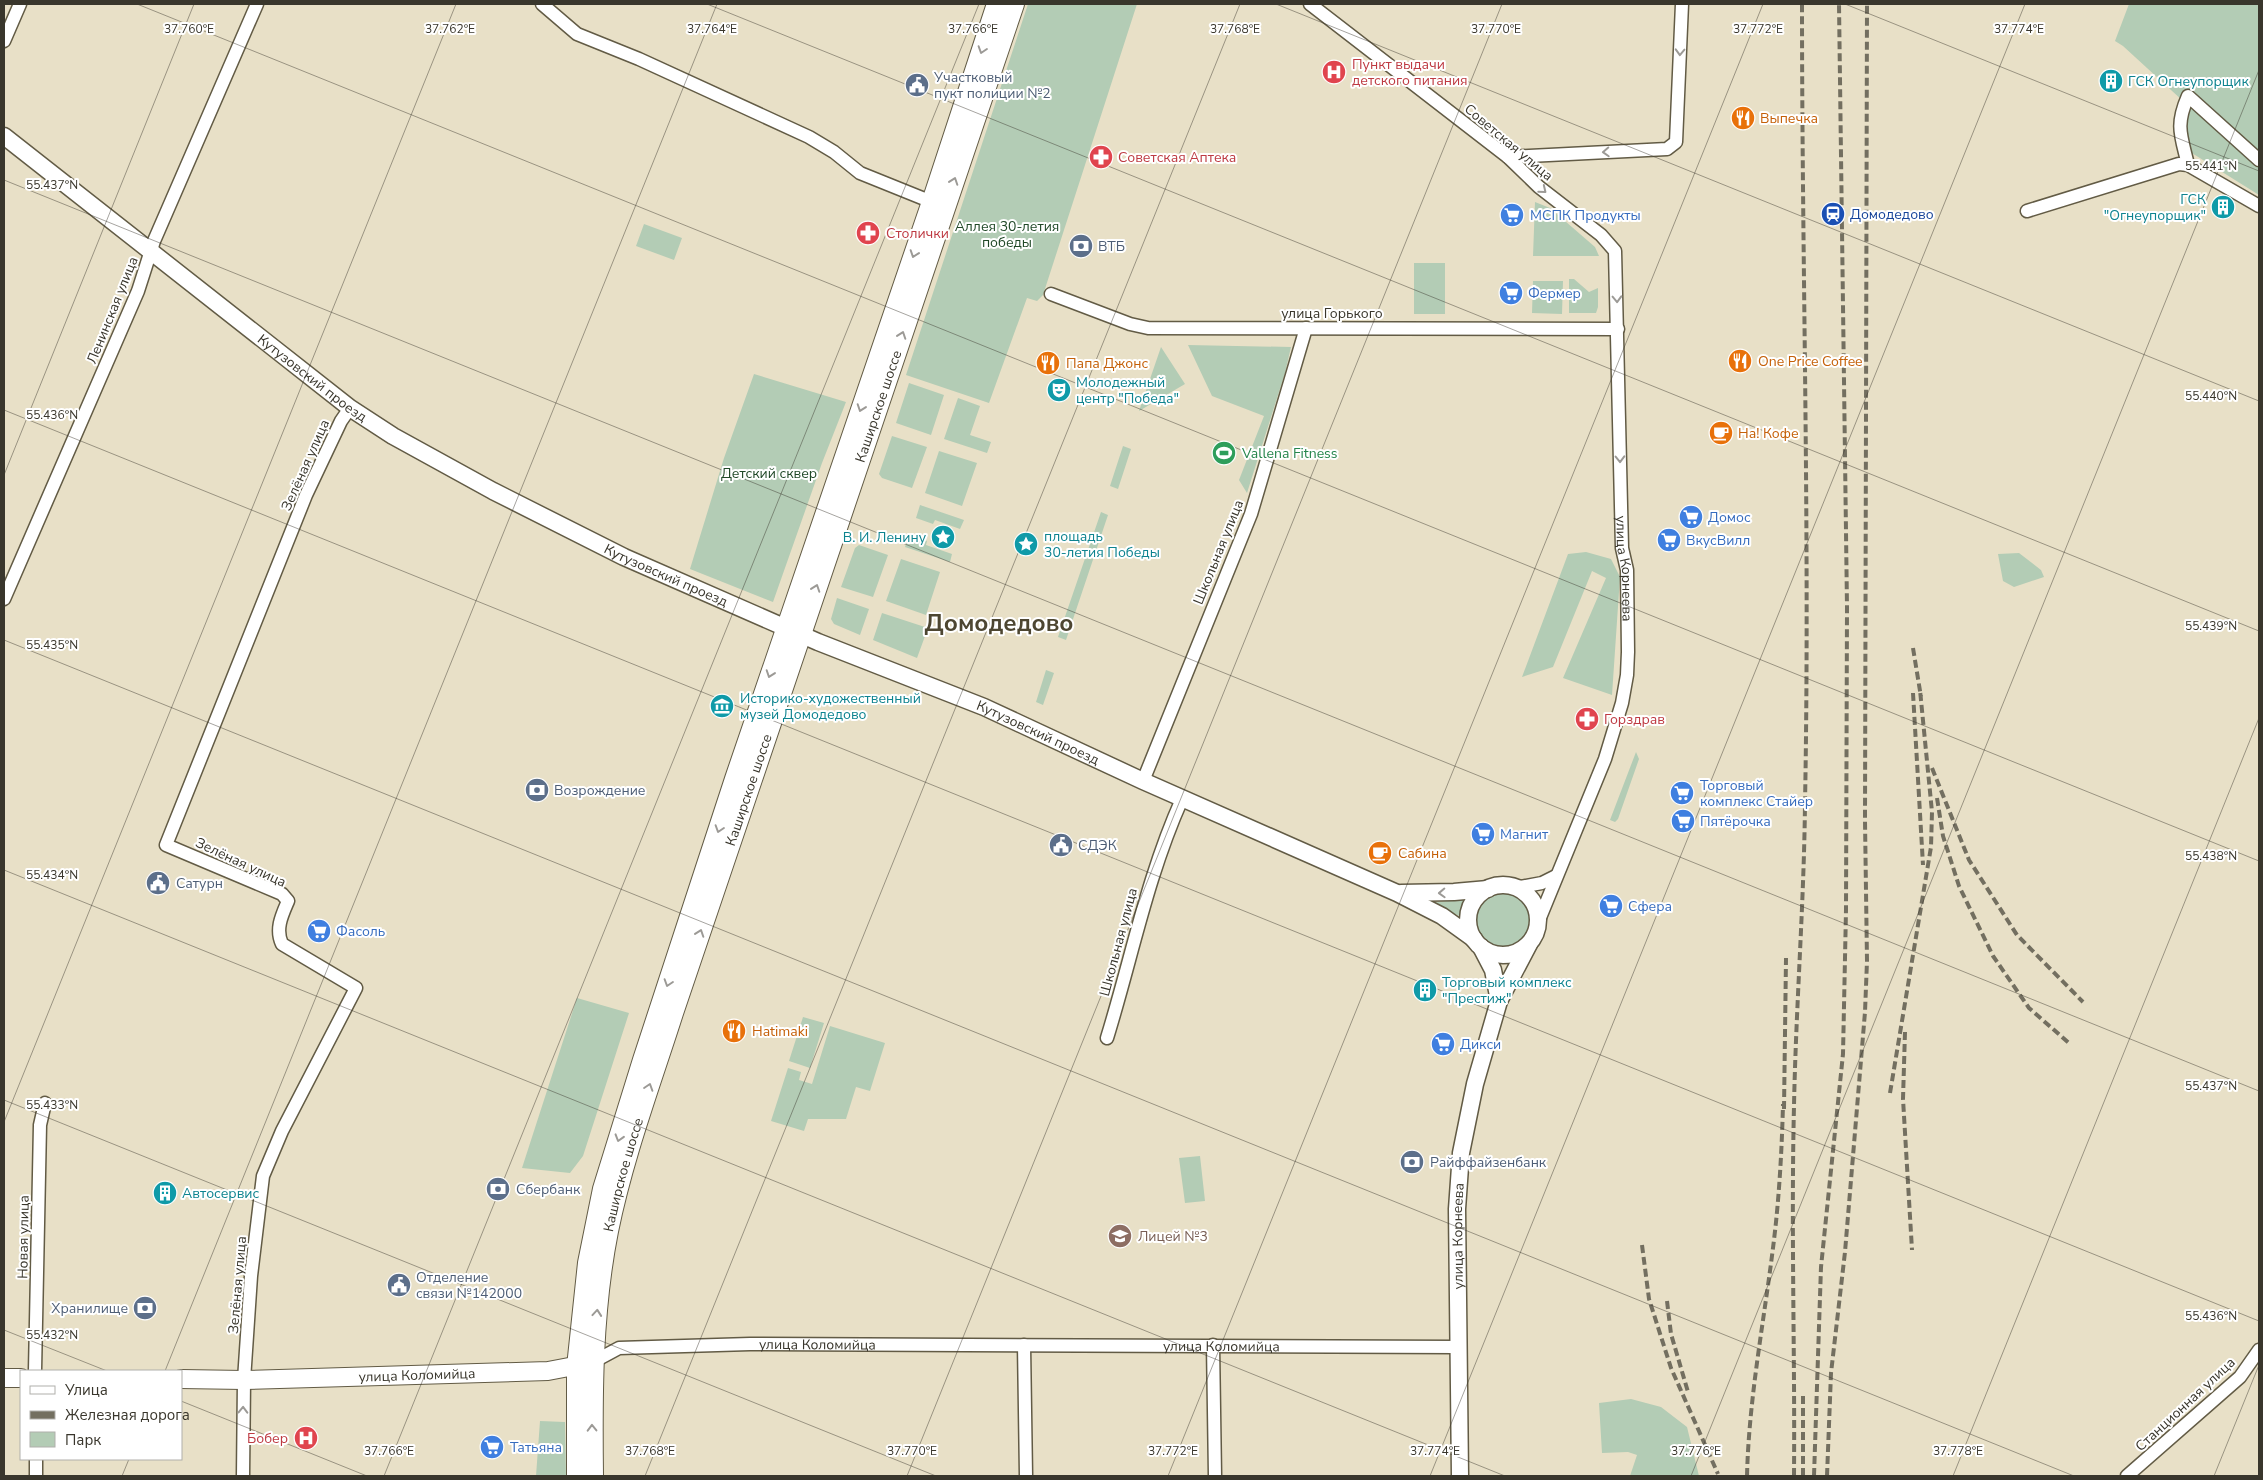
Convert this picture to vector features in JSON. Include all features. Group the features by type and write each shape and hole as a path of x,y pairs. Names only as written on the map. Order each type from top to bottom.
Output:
{"main road":[{"name":"Каширское шоссе","path":"577,1476 585,1364 605,1250 626,1161 793,631 997,4"},
{"name":"Каширское шоссе","path":"793,631 1014,4"},
{"name":"Каширское шоссе","path":"585,1364 593,1476"},
{"name":"улица Коломийца","path":"182,1379 244,1380 548,1371 585,1364"},
{"path":"4,1378 20,1378"}],"street":[{"path":"4,41 20,4"},
{"name":"Ленинская улица","path":"4,599 138,291 151,252 257,4"},
{"path":"542,4 577,34 809,137 834,152 860,173 932,202"},
{"name":"Советская улица","path":"1310,4 1508,157 1539,187 1601,235 1615,251"},
{"path":"1508,157 1667,149 1676,142 1682,4"},
{"path":"2188,165 2179,126 2182,110 2188,96 2259,160"},
{"name":"Кутузовский проезд","path":"4,136 350,408 414,447 542,517 688,586 793,631 984,707 1182,799 1397,893 1442,916 1477,943"},
{"path":"2027,211 2179,164 2188,165 2259,206"},
{"name":"улица Корнеева","path":"1538,925 1556,876 1606,758 1625,687 1628,652 1627,570 1622,548 1615,251"},
{"name":"улица Горького","path":"1051,294 1130,324 1148,328 1618,329"},
{"name":"Школьная улица","path":"1143,781 1249,519 1306,328"},
{"name":"Зелёная улица","path":"243,1476 244,1380 251,1276 264,1176 282,1131 356,988 282,944 278,936 280,920 288,901 282,894 166,845 306,495 339,426 350,408"},
{"name":"Школьная улица","path":"1107,1038 1143,903 1160,851 1182,799"},
{"path":"1499,1001 1493,970 1477,943 1468,921 1469,911 1479,894 1488,889 1497,886 1515,888 1542,883 1556,876"},
{"path":"1477,943 1494,954 1503,955 1513,954 1529,944 1538,925 1538,916 1532,901 1526,894 1515,888"},
{"path":"1397,893 1454,892 1488,889"},
{"name":"улица Корнеева","path":"1460,1476 1457,1347 1457,1209 1461,1152 1475,1084 1499,1001 1529,944"},
{"name":"Новая улица","path":"35,1370 40,1125 45,1103"},
{"name":"улица Коломийца","path":"585,1364 619,1348 750,1344 1457,1347"},
{"path":"1024,1345 1026,1476"},
{"path":"1214,1345 1215,1476"},
{"name":"Станционная улица","path":"2127,1476 2240,1377 2259,1350"},
{"path":"36,1460 36,1476"}],"green space":[{"name":"Аллея 30-летия победы","path":"1028,4 1137,4 1043,295 1037,301 1027,298 989,403 906,375"},
{"path":"2129,4 2259,4 2259,195 2187,150 2183,101 2123,46 2115,41"},
{"path":"1535,202 1550,208 1595,247 1599,256 1533,256"},
{"path":"644,224 682,238 674,260 636,246"},
{"path":"1414,263 1445,263 1445,314 1414,314"},
{"path":"1569,279 1574,279 1589,292 1598,288 1598,307 1596,313 1569,313"},
{"path":"1533,281 1563,281 1562,314 1532,313"},
{"path":"1188,345 1291,347 1285,373 1247,493 1239,480 1264,416 1212,396"},
{"path":"1161,347 1185,384 1139,411"},
{"name":"Детский сквер","path":"754,374 846,402 822,463 773,602 690,569 724,458"},
{"path":"909,383 944,395 931,435 896,423"},
{"path":"958,398 980,406 970,435 991,442 987,453 944,439"},
{"path":"892,436 927,447 912,488 882,478 879,474"},
{"path":"1123,446 1131,449 1118,489 1110,486"},
{"path":"939,451 977,463 962,506 925,493"},
{"path":"920,505 964,520 960,529 935,520 933,524 916,518"},
{"path":"1101,512 1108,515 1066,640 1058,637"},
{"path":"909,535 927,541 926,545 952,554 950,562 905,547"},
{"path":"859,545 888,555 873,597 841,587 855,548"},
{"path":"1586,552 1611,559 1620,577 1612,695 1563,678 1606,578 1592,571 1553,667 1522,677 1568,554"},
{"path":"2019,553 2041,570 2044,577 2014,587 2003,581 1998,554"},
{"path":"901,559 940,572 926,615 886,601"},
{"path":"837,598 869,609 860,635 834,624 831,619"},
{"path":"882,613 928,628 917,658 873,640"},
{"path":"1046,670 1054,673 1043,705 1036,702"},
{"path":"1636,752 1639,759 1618,819 1615,822 1610,820"},
{"path":"1497,892 1509,892 1519,896 1527,904 1531,920 1527,936 1519,944 1509,948 1497,948 1487,944 1479,936 1475,926 1475,914 1479,904 1487,896"},
{"path":"1467,899 1462,907 1462,917 1429,903"},
{"path":"577,998 629,1013 583,1156 570,1173 522,1168"},
{"path":"803,1017 824,1023 810,1068 789,1061"},
{"path":"830,1026 885,1043 870,1091 856,1087 846,1119 808,1119 804,1131 771,1121 788,1068 801,1072 799,1080 812,1084"},
{"path":"1200,1156 1205,1201 1185,1203 1179,1158"},
{"path":"1631,1399 1661,1407 1687,1427 1699,1476 1630,1476 1637,1455 1628,1452 1602,1453 1599,1403"},
{"path":"540,1421 565,1422 566,1476 536,1476"}],"railway":[{"path":"1794,1476 1793,1152 1802,917 1806,703 1802,4"},
{"path":"1814,1476 1821,1267 1843,1054 1846,910 1847,607 1839,4"},
{"path":"1827,1476 1831,1373 1845,1252 1865,1012 1867,961 1865,821 1867,4"},
{"path":"1913,648 1921,697"},
{"path":"1890,1093 1931,847 1932,812 1920,690"},
{"path":"1913,693 1923,865"},
{"path":"1932,768 1969,860 2017,935 2083,1002"},
{"path":"1937,798 1943,836 1959,886 1993,956 2029,1008 2070,1044"},
{"path":"1784,1109 1786,958"},
{"path":"1905,1032 1903,1099 1912,1250"},
{"path":"1747,1476 1751,1412 1776,1222 1783,1104"},
{"path":"1642,1245 1649,1299 1671,1368 1718,1474"},
{"path":"1667,1301 1671,1334 1688,1392"},
{"path":"1803,1395 1803,1476"}],"place":[{"name":"Пункт выдачи детского питания","path":"1334,72"},
{"name":"ГСК Огнеупорщик","path":"2111,81"},
{"name":"Участковый пукт полиции №2","path":"917,85"},
{"name":"Выпечка","path":"1743,118"},
{"name":"Советская Аптека","path":"1101,157"},
{"name":"ГСК \"Огнеупорщик\"","path":"2223,207"},
{"name":"Домодедово","path":"1833,214"},
{"name":"МСПК Продукты","path":"1512,215"},
{"name":"Столички","path":"868,233"},
{"name":"ВТБ","path":"1081,246"},
{"name":"Фермер","path":"1511,293"},
{"name":"One Price Coffee","path":"1740,361"},
{"name":"Папа Джонс","path":"1048,363"},
{"name":"Молодежный центр \"Победа\"","path":"1059,390"},
{"name":"На! Кофе","path":"1721,433"},
{"name":"Vallena Fitness","path":"1224,453"},
{"name":"Домос","path":"1691,517"},
{"name":"В. И. Ленину","path":"943,537"},
{"name":"ВкусВилл","path":"1669,540"},
{"name":"площадь 30-летия Победы","path":"1026,544"},
{"name":"Историко-художественный музей Домодедово","path":"722,706"},
{"name":"Горздрав","path":"1587,719"},
{"name":"Возрождение","path":"537,790"},
{"name":"Торговый комплекс Стайер","path":"1682,793"},
{"name":"Пятёрочка","path":"1683,821"},
{"name":"Магнит","path":"1483,834"},
{"name":"СДЭК","path":"1061,845"},
{"name":"Сабина","path":"1380,853"},
{"name":"Сатурн","path":"158,883"},
{"name":"Сфера","path":"1611,906"},
{"name":"Фасоль","path":"319,931"},
{"name":"Торговый комплекс \"Престиж\"","path":"1425,990"},
{"name":"Hatimaki","path":"734,1031"},
{"name":"Дикси","path":"1443,1044"},
{"name":"Райффайзенбанк","path":"1412,1162"},
{"name":"Сбербанк","path":"498,1189"},
{"name":"Автосервис","path":"165,1193"},
{"name":"Лицей №3","path":"1120,1236"},
{"name":"Отделение связи №142000","path":"399,1285"},
{"name":"Хранилище","path":"145,1308"},
{"name":"Бобер","path":"306,1438"},
{"name":"Татьяна","path":"492,1447"}],"district":[{"name":"Домодедово","path":"999,623"}]}
